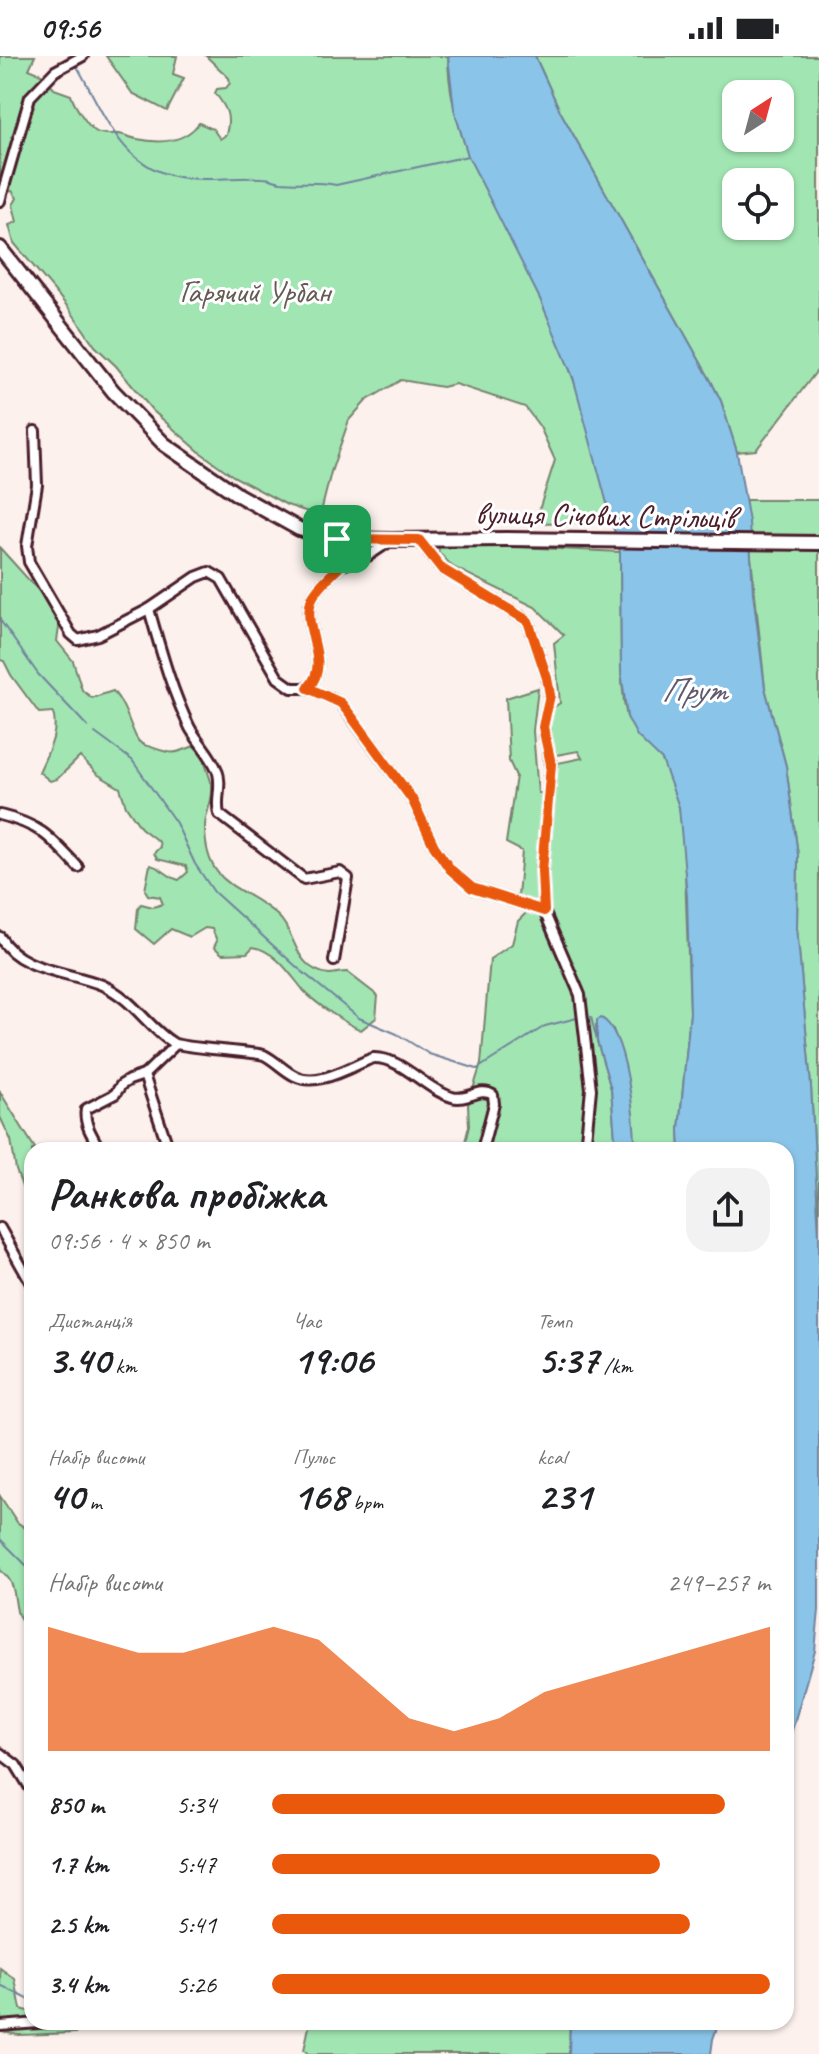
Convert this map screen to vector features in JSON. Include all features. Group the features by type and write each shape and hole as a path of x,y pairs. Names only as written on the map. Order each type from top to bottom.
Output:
{"main road":[{"name":"вулиця Січових Стрільців","path":"0,248 113,391 164,444 192,466 299,529 337,539 819,543"}],"street":[{"path":"0,201 30,97 55,71 80,58"},
{"path":"35,431 37,485 27,546 29,562 65,627 78,640 98,635 149,609 196,577 209,572 216,575 278,678 292,688 308,688 341,703 412,799 434,846 450,869 472,888 544,911"},
{"path":"337,539 340,566"},
{"path":"308,688 318,675 319,666 312,636 311,602 315,593 340,566 368,556 391,540"},
{"path":"419,540 442,569 528,621 547,678 550,695 543,727 551,764 542,871 544,911 580,995 591,1089 586,1142"},
{"path":"149,609 173,692 192,732 216,768 220,784 219,814 304,879 340,872 348,878 334,961"},
{"path":"0,815 26,821 47,833 78,867"},
{"path":"0,937 10,953 22,960 103,985 118,994 175,1045 264,1055 293,1076 316,1080 380,1058 391,1061 449,1097 462,1100 482,1091 488,1092 493,1095 494,1104 484,1142"},
{"path":"96,1142 88,1126 86,1109 115,1094 129,1080 144,1075 175,1045"},
{"path":"144,1075 166,1142"},
{"path":"0,1228 24,1271"},
{"path":"0,1753 16,1765 24,1778"},
{"path":"0,2026 24,2024"}],"green space":[{"name":"Гарячий Урбан","path":"0,56 35,56 29,69 46,76 54,89 71,95 85,120 98,133 155,141 179,138 199,123 213,129 220,139 226,135 227,112 215,93 217,89 226,88 229,78 206,56 448,56 451,94 469,156 560,345 583,409 614,521 538,523 555,460 540,427 525,407 455,384 442,387 401,380 366,401 349,420 320,516 287,505 233,476 201,453 152,410 95,346 68,307 14,243 9,225 17,222 13,205 17,198 12,191 0,194"},
{"path":"106,56 177,56 173,74 184,78 167,111 132,93"},
{"path":"535,56 819,56 819,368 756,450 737,452 721,401 560,111"},
{"path":"745,500 819,500 819,1236 811,1086 797,928 798,855 786,766 765,688"},
{"path":"438,543 620,552 621,670 627,717 662,760 679,807 684,842 690,1013 680,1142 634,1142 618,1044 613,1029 596,1025 597,1041 611,1089 615,1142 465,1142 469,1126 468,1105 481,1064 490,959 512,944 518,921 527,912 527,904 518,896 522,851 506,843 516,776 509,761 506,698 538,688 533,731 538,793 547,793 558,763 582,758 578,751 556,755 547,729 548,711 560,703 554,643 564,635 535,607 453,567 439,553"},
{"path":"0,548 47,600 60,621 57,641 73,661 82,690 92,698 113,691 142,744 172,752 194,746 205,757 212,787 205,827 211,863 228,883 278,916 309,965 329,974 347,972 378,996 376,1018 361,1030 316,1002 282,964 261,949 253,947 247,953 222,954 214,947 217,941 212,929 205,928 190,937 171,929 154,944 136,929 141,904 153,907 163,904 160,897 148,895 145,890 150,865 179,880 188,872 186,866 157,859 154,853 160,847 159,842 141,828 126,806 120,788 97,774 80,757 57,779 50,781 39,772 52,743 55,728 53,712 39,713 4,661 0,660"},
{"path":"0,1092 31,1142 24,1142 24,1192 16,1170 11,1140 0,1117"},
{"path":"0,1496 17,1522 24,1527 24,1626 13,1588 0,1570"},
{"path":"0,1968 15,1979 21,2009 24,2010 24,2030 80,2030 76,2033 19,2035 1,2032"},
{"path":"308,2030 570,2030 569,2054 309,2054 304,2050"}],"water":[{"name":"Прут","path":"448,56 535,56 560,111 711,381 721,401 737,452 749,522 753,593 765,688 786,766 798,855 797,928 811,1086 819,1236 819,1610 815,1651 794,1723 794,1142 680,1142 690,1013 687,896 679,807 662,760 637,736 627,717 621,670 620,552 573,377 540,299 468,156 454,109"},
{"path":"601,1018 610,1026 623,1058 634,1142 615,1142 611,1089 597,1041 597,1020"},
{"path":"570,2030 716,2030 711,2054 569,2054"}],"waterway":[{"path":"75,63 107,121 130,152 162,173 178,177 263,178 336,185 468,156"},
{"path":"0,620 38,674 88,727"},
{"path":"95,733 132,760 176,823 195,864 214,892 359,1018 397,1034 429,1054 477,1069 545,1026 577,1018"},
{"path":"591,1017 597,1041"},
{"path":"0,1539 24,1563"},
{"path":"0,1985 24,1997"}],"route":[{"path":"337,539 419,540 442,569 528,621 550,695 543,727 551,764 542,871 544,911 472,888 450,869 434,846 412,799 352,717 341,703 308,688 318,675 319,666 312,636 311,602 315,593 340,566 337,539"}]}
